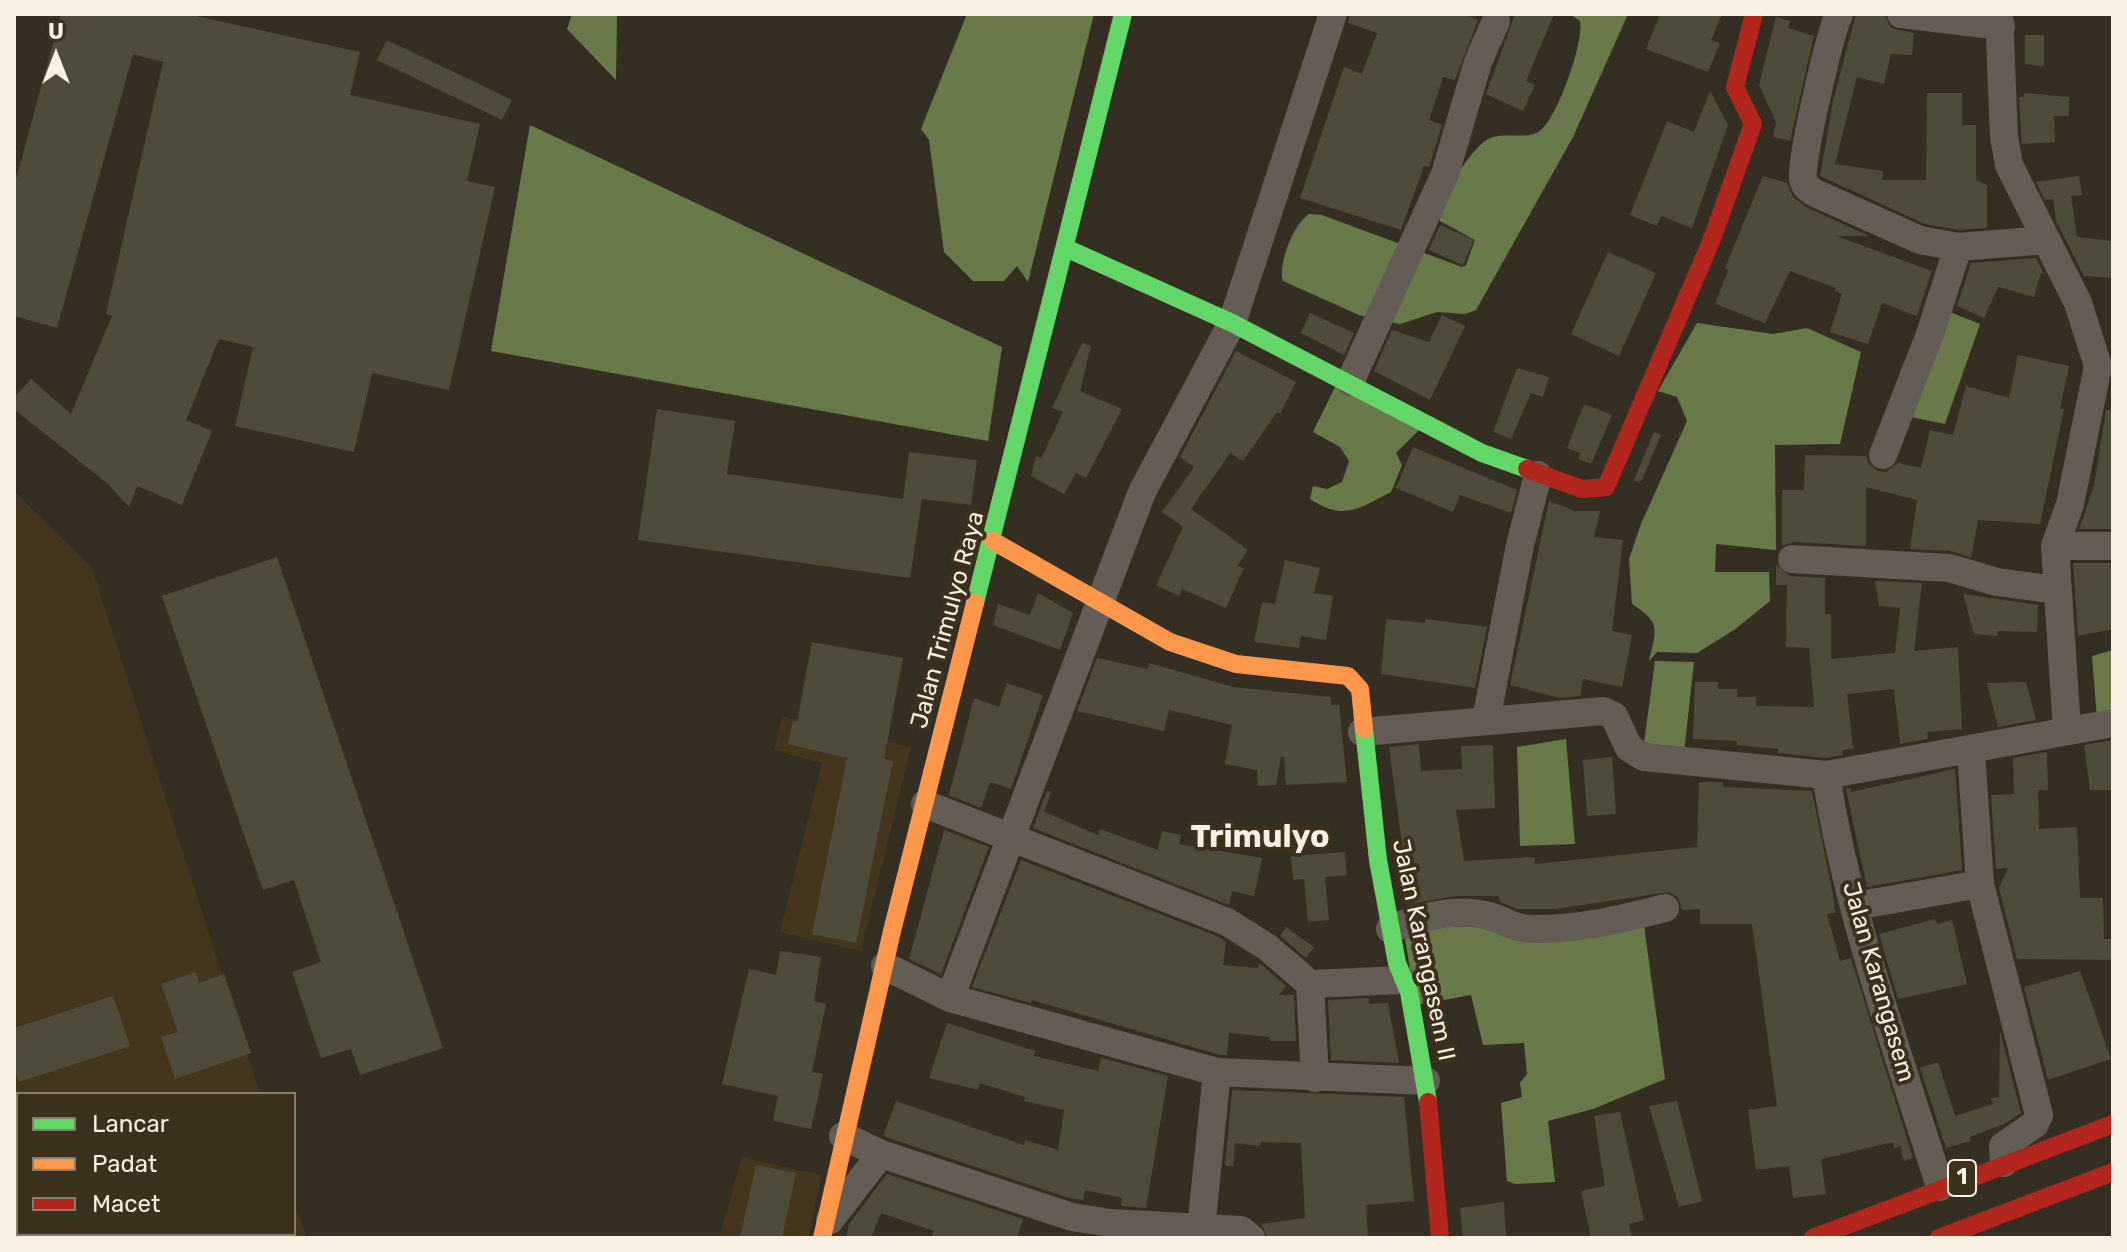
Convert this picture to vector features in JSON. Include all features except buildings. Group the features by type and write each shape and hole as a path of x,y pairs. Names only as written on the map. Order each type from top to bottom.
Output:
{"main road":[{"name":"Jalan Trimulyo Raya","path":"823,1233 843,1136 1068,249 1123,14"},
{"path":"1068,249 1232,323 1482,453 1538,475 1595,491 1606,487 1614,476 1712,239 1753,124 1735,87 1754,14"},
{"path":"993,541 1098,601"},
{"name":"Jalan Karangasem II","path":"1098,601 1170,642 1211,658 1236,664 1348,676 1360,689 1369,800 1390,929 1426,1081 1440,1238"},
{"name":"1","path":"1813,1238 1940,1187 2113,1124"},
{"name":"1","path":"1939,1238 2113,1172"}],"street":[{"path":"950,998 1098,601 1142,492 1232,323 1333,14"},
{"path":"1839,14 1816,105 1803,174 1805,185 1815,193 1920,240 1958,247 2046,240"},
{"path":"1901,14 2000,20 2006,153 2078,303 2098,366 2070,504 2055,546 2067,730"},
{"path":"1350,382 1445,174 1478,62 1496,21"},
{"path":"1883,455 1930,334 1958,247"},
{"path":"1486,720 1520,545 1538,475"},
{"path":"2055,546 2113,546"},
{"path":"1792,559 1949,568 1997,582 2056,590"},
{"path":"1362,732 1603,711 1614,716 1629,748 1644,757 1826,775 2113,723"},
{"path":"1971,751 1980,884 2039,1115 2035,1124 2003,1146 2004,1163"},
{"name":"Jalan Karangasem","path":"1826,775 1834,828 1855,906 1940,1187"},
{"path":"925,804 1227,922 1267,947 1310,984 1403,980"},
{"path":"1855,906 1980,884"},
{"path":"1390,929 1445,913 1468,912 1498,919 1511,927 1532,930 1599,924 1665,908"},
{"path":"885,966 950,998 1217,1072 1426,1081"},
{"path":"1310,984 1315,1078"},
{"path":"1201,1229 1217,1072"},
{"path":"843,1136 881,1154 1072,1217 1241,1230 1251,1238"},
{"path":"823,1233 881,1154"}],"shaded area":[{"path":"572,14 617,14 616,80 567,29"},
{"path":"967,14 1094,14 1028,282 1017,266 1004,281 973,281 944,252 929,140 921,129"},
{"path":"1570,14 1628,14 1573,137 1476,310 1465,314 1437,312 1400,324 1359,315 1283,281 1288,245 1297,227 1309,214 1322,215 1462,267 1466,265 1475,240 1440,221 1443,202 1464,164 1481,144 1494,137 1536,133 1548,122 1562,95 1578,45 1580,21"},
{"path":"530,125 1002,347 988,441 491,351"},
{"path":"1942,309 1980,324 1945,424 1906,416"},
{"path":"1697,323 1773,334 1807,328 1861,352 1840,444 1775,445 1776,550 1716,544 1715,572 1769,572 1770,601 1734,630 1697,653 1657,652 1649,661 1654,628 1648,617 1632,604 1629,559 1641,524 1687,421 1677,397 1658,391"},
{"path":"1338,381 1421,428 1396,453 1402,465 1391,492 1360,507 1341,511 1310,499 1313,486 1327,489 1342,482 1349,461 1340,447 1313,432"},
{"path":"14,491 92,568 259,1092 16,1092 16,1236 296,1236 296,1206 306,1238 14,1238"},
{"path":"2113,650 2113,717 2097,718 2092,656"},
{"path":"1655,661 1694,662 1684,753 1644,743"},
{"path":"782,716 911,747 861,951 780,932 822,763 774,750"},
{"path":"1566,739 1575,844 1520,846 1517,747"},
{"path":"1644,925 1665,1079 1593,1109 1548,1121 1555,1182 1515,1184 1507,1181 1501,1103 1522,1097 1520,1083 1527,1074 1524,1043 1483,1045 1471,995 1416,1005 1405,939 1424,927"},
{"path":"742,1157 821,1175 808,1238 719,1238"}],"traffic: fast":[{"path":"975,603 1123,14"},
{"path":"1068,249 1232,323 1482,453 1527,469"},
{"path":"1364,729 1378,860 1397,963 1409,992 1428,1102"}],"traffic: slow":[{"path":"993,541 1170,642 1236,664 1348,676 1360,689 1364,729"},
{"path":"822,1238 892,931 975,603"}],"traffic: jam":[{"path":"1527,469 1582,489 1606,487 1712,239 1753,124 1735,87 1754,14"},
{"path":"1428,1102 1440,1238"},
{"path":"1813,1238 2113,1124"},
{"path":"1939,1238 2113,1172"}],"district":[{"name":"Trimulyo","path":"1260,838"}]}
